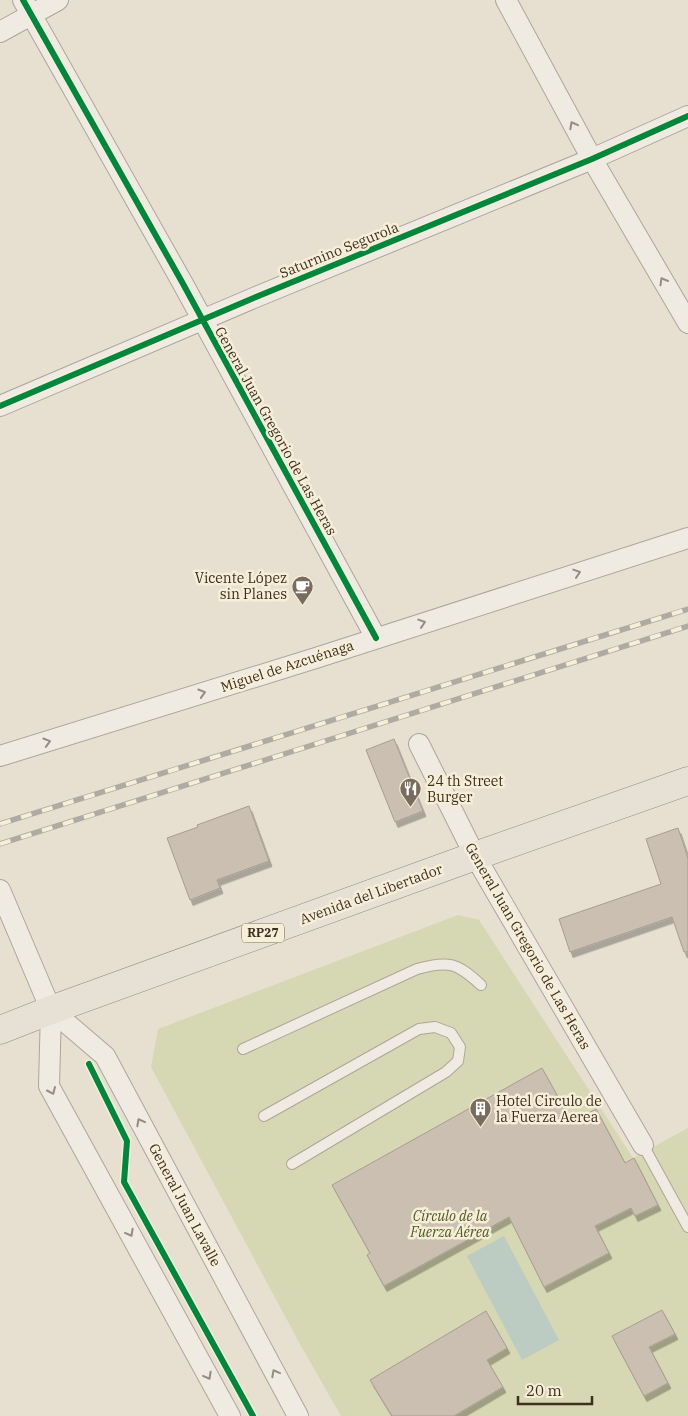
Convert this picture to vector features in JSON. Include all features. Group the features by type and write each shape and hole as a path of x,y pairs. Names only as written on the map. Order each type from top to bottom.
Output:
{"main road":[{"name":"Avenida del Libertador","path":"0,1030 475,856 688,781"}],"street":[{"path":"0,32 27,7 58,0"},
{"path":"506,0 592,160 688,322"},
{"name":"General Juan Gregorio de Las Heras","path":"27,7 182,282 376,638"},
{"name":"Saturnino Segurola","path":"0,406 202,320 592,160 688,116"},
{"name":"Miguel de Azcuénaga","path":"0,756 310,660 688,538"},
{"name":"General Juan Gregorio de Las Heras","path":"419,744 475,856 643,1145"},
{"name":"General Juan Lavalle","path":"0,890 51,1010 49,1086 230,1416"},
{"name":"General Juan Lavalle","path":"51,1010 105,1056 298,1416"}],"lane":[{"path":"243,1049 417,969 436,964 453,966 468,973 481,985"},
{"path":"264,1116 419,1028 434,1027 451,1033 460,1047 458,1062 446,1072 292,1164"},
{"path":"643,1145 688,1227"}],"green space":[{"name":"Círculo de la Fuerza Aérea","path":"458,915 479,920 633,1158 688,1128 688,1416 341,1416 301,1346 151,1067 158,1029"}],"shaded area":[{"path":"504,1236 559,1340 522,1360 467,1256"}],"building":[{"path":"394,739 423,811 395,822 366,750"},
{"path":"249,806 269,861 217,880 220,888 190,900 167,838"},
{"path":"678,828 688,858 688,952 684,952 672,917 570,952 559,919 661,884 646,839"},
{"path":"542,1068 572,1122 596,1109 625,1163 634,1158 658,1205 635,1216 631,1208 595,1226 609,1253 544,1287 509,1217 384,1286 367,1255 370,1253 332,1185"},
{"path":"662,1310 675,1334 649,1347 668,1383 644,1396 612,1336"},
{"path":"486,1311 507,1348 487,1360 503,1387 454,1416 392,1416 370,1380"}],"railway":[{"path":"0,824 688,609"},
{"path":"0,844 688,626"}],"cycle path":[{"path":"23,0 182,282 376,638"},
{"path":"0,406 256,297 592,159 688,116"},
{"path":"89,1064 127,1141 124,1182 253,1416"}],"place":[{"name":"Vicente López sin Planes","path":"303,605"},
{"name":"24 th Street Burger","path":"411,808"},
{"name":"Hotel Circulo de la Fuerza Aerea","path":"480,1128"}]}
